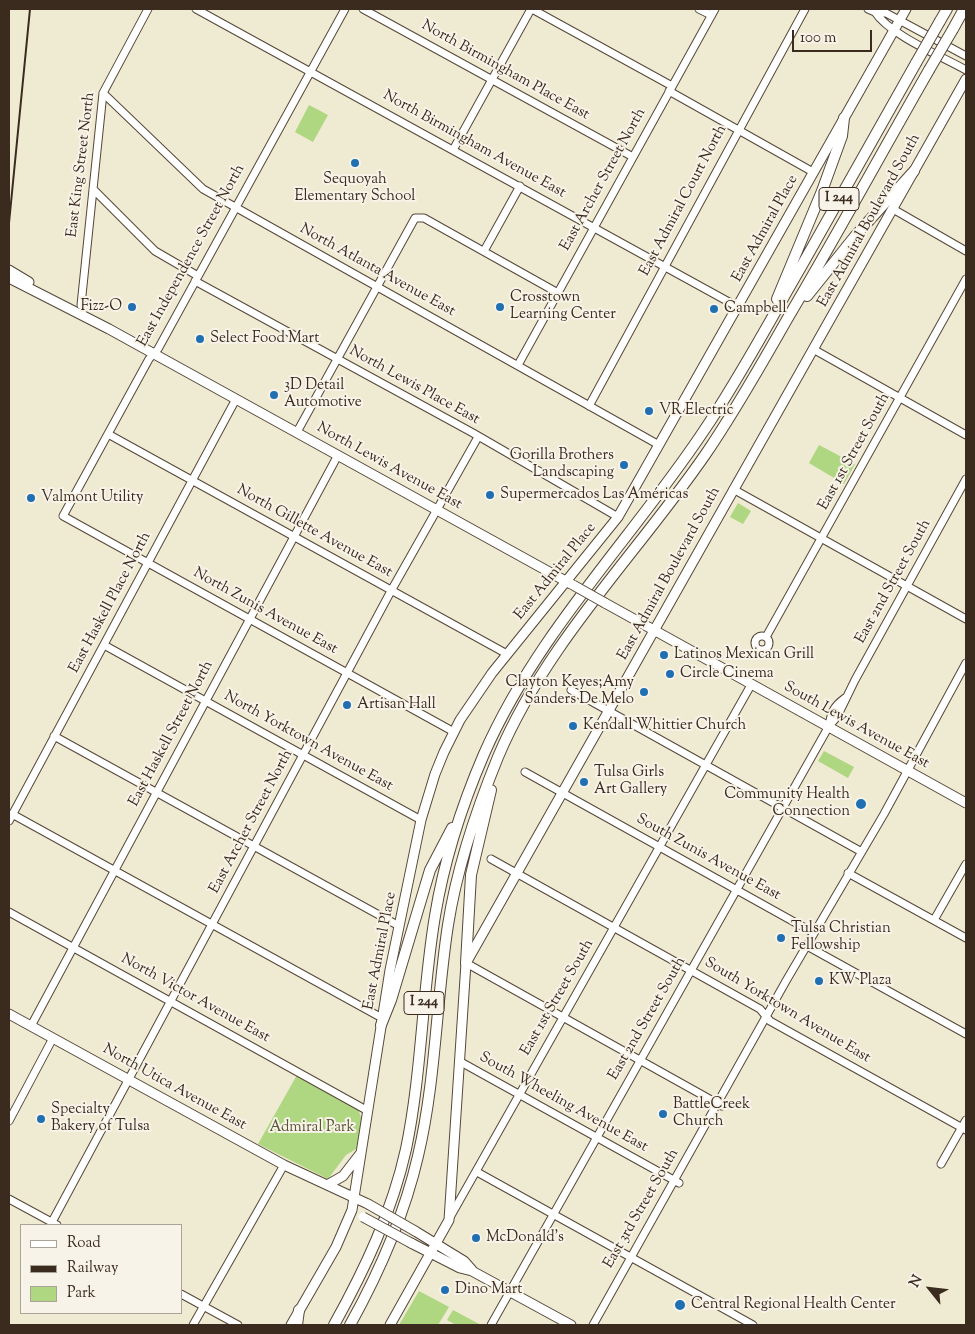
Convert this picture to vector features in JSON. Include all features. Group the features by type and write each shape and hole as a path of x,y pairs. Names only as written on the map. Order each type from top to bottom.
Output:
{"highway":[{"name":"I 244","path":"334,1325 372,1250 398,1179 415,1092 435,914 464,805 494,732 535,658 583,592 679,468 722,403 947,9"},
{"name":"I 244","path":"350,1325 393,1239 412,1181 425,1122 442,968 454,891 475,817 500,753 530,694 557,652 704,456 742,397 964,9"},
{"path":"762,335 822,191 842,136 844,118"},
{"path":"788,318 856,235 914,171"},
{"path":"466,964 471,875 500,753"},
{"path":"381,1022 391,1000 430,870 464,805"},
{"path":"297,1325 299,1310"}],"main road":[{"name":"East Admiral Place","path":"355,1197 381,1022 421,820 435,774 454,732 478,692 507,654 570,583 618,517 906,9"},
{"name":"East Admiral Boulevard South","path":"449,1220 466,964 966,79"},
{"name":"North Lewis Avenue East","path":"9,270 109,329"},
{"name":"North Lewis Avenue East","path":"9,278 109,329 437,509 654,631"},
{"name":"South Lewis Avenue East","path":"654,631 966,803"},
{"name":"North Utica Avenue East","path":"9,1014 284,1165 329,1184 368,1204 436,1243 464,1261 472,1270"},
{"path":"329,1184 343,1176 361,1152"},
{"path":"291,1325 336,1247 352,1210 355,1197"},
{"path":"352,1210 430,1254 460,1268 472,1270 571,1325"},
{"name":"East 1st Street South","path":"390,1325 449,1220"}],"street":[{"name":"East King Street North","path":"81,305 103,93 148,9"},
{"name":"North Birmingham Avenue East","path":"196,9 738,307"},
{"name":"East Independence Street North","path":"63,516 345,9"},
{"name":"North Birmingham Place East","path":"363,9 633,157"},
{"path":"453,150 532,9 738,130 814,172"},
{"path":"699,9 713,12"},
{"name":"East Admiral Court North","path":"588,406 805,9"},
{"path":"872,11 886,13 900,19 966,56"},
{"path":"872,11 881,21 894,30 966,70"},
{"name":"East Archer Street North","path":"518,365 713,12"},
{"name":"North Atlanta Avenue East","path":"103,93 195,184 659,445"},
{"path":"484,251 520,186"},
{"name":"North Lewis Place East","path":"93,189 155,251 196,278 618,517"},
{"path":"893,209 966,251"},
{"path":"297,432 417,217 422,217 558,293"},
{"name":"East 1st Street South","path":"766,637 966,279"},
{"path":"813,349 966,435"},
{"name":"East Haskell Place North","path":"11,817 236,399"},
{"name":"North Gillette Avenue East","path":"108,434 507,654"},
{"name":"East Archer Street North","path":"54,1224 129,1079 391,591 478,437"},
{"name":"East Haskell Street North","path":"31,1026 338,455"},
{"name":"East 2nd Street South","path":"491,1325 829,726 831,714 836,704 845,698 966,480"},
{"path":"733,489 966,619"},
{"name":"North Zunis Avenue East","path":"63,516 454,732"},
{"name":"North Yorktown Avenue East","path":"104,645 421,820"},
{"name":"East 3rd Street South","path":"593,1325 631,1257 677,1182 767,1016 908,770 966,663"},
{"name":"East 1st Street South","path":"449,1220 751,684"},
{"path":"571,690 860,851"},
{"path":"54,736 399,926"},
{"path":"525,772 562,792"},
{"name":"South Zunis Avenue East","path":"562,792 814,933"},
{"path":"11,817 115,870 213,924 381,1022"},
{"path":"491,859 516,873"},
{"path":"934,920 966,864"},
{"path":"848,872 966,938"},
{"name":"South Yorktown Avenue East","path":"516,873 764,1011 770,1021 964,1129"},
{"name":"North Victor Avenue East","path":"9,912 368,1111"},
{"path":"806,946 966,1034"},
{"path":"466,964 720,1105"},
{"path":"9,1121 53,1038"},
{"name":"South Wheeling Avenue East","path":"459,1061 677,1182"},
{"path":"941,1164 964,1129 966,1120"},
{"path":"193,1325 284,1165"},
{"path":"477,1172 753,1325"},
{"path":"9,1199 54,1224"},
{"path":"182,1295 238,1325"}],"green space":[{"path":"309,105 328,115 313,142 295,132"},
{"path":"819,445 855,464 844,484 809,463"},
{"path":"738,503 751,511 743,524 730,517"},
{"path":"824,751 854,767 848,778 818,761"},
{"name":"Admiral Park","path":"297,1075 358,1109 362,1120 356,1149 346,1155 328,1179 258,1144"},
{"path":"419,1291 449,1307 438,1325 399,1325"},
{"path":"453,1310 481,1325 456,1325 447,1320"}],"railway":[{"path":"9,223 30,9"}],"place":[{"name":"Sequoyah Elementary School","path":"355,163"},
{"name":"Fizz-O","path":"132,307"},
{"name":"Crosstown Learning Center","path":"500,307"},
{"name":"Campbell","path":"714,309"},
{"name":"Select Food Mart","path":"200,339"},
{"name":"3D Detail Automotive","path":"274,395"},
{"name":"VR Electric","path":"649,411"},
{"name":"Gorilla Brothers Landscaping","path":"624,465"},
{"name":"Supermercados Las Américas","path":"490,495"},
{"name":"Valmont Utility","path":"31,498"},
{"name":"Latinos Mexican Grill","path":"664,655"},
{"name":"Circle Cinema","path":"670,674"},
{"name":"Clayton Keyes;Amy Sanders De Melo","path":"644,692"},
{"name":"Artisan Hall","path":"347,705"},
{"name":"Kendall Whittier Church","path":"573,726"},
{"name":"Tulsa Girls Art Gallery","path":"584,782"},
{"name":"Community Health Connection","path":"861,804"},
{"name":"Tulsa Christian Fellowship","path":"781,938"},
{"name":"KW Plaza","path":"819,981"},
{"name":"BattleCreek Church","path":"663,1114"},
{"name":"Specialty Bakery of Tulsa","path":"41,1119"},
{"name":"McDonald's","path":"476,1238"},
{"name":"Dino Mart","path":"445,1290"},
{"name":"Central Regional Health Center","path":"680,1305"}]}
